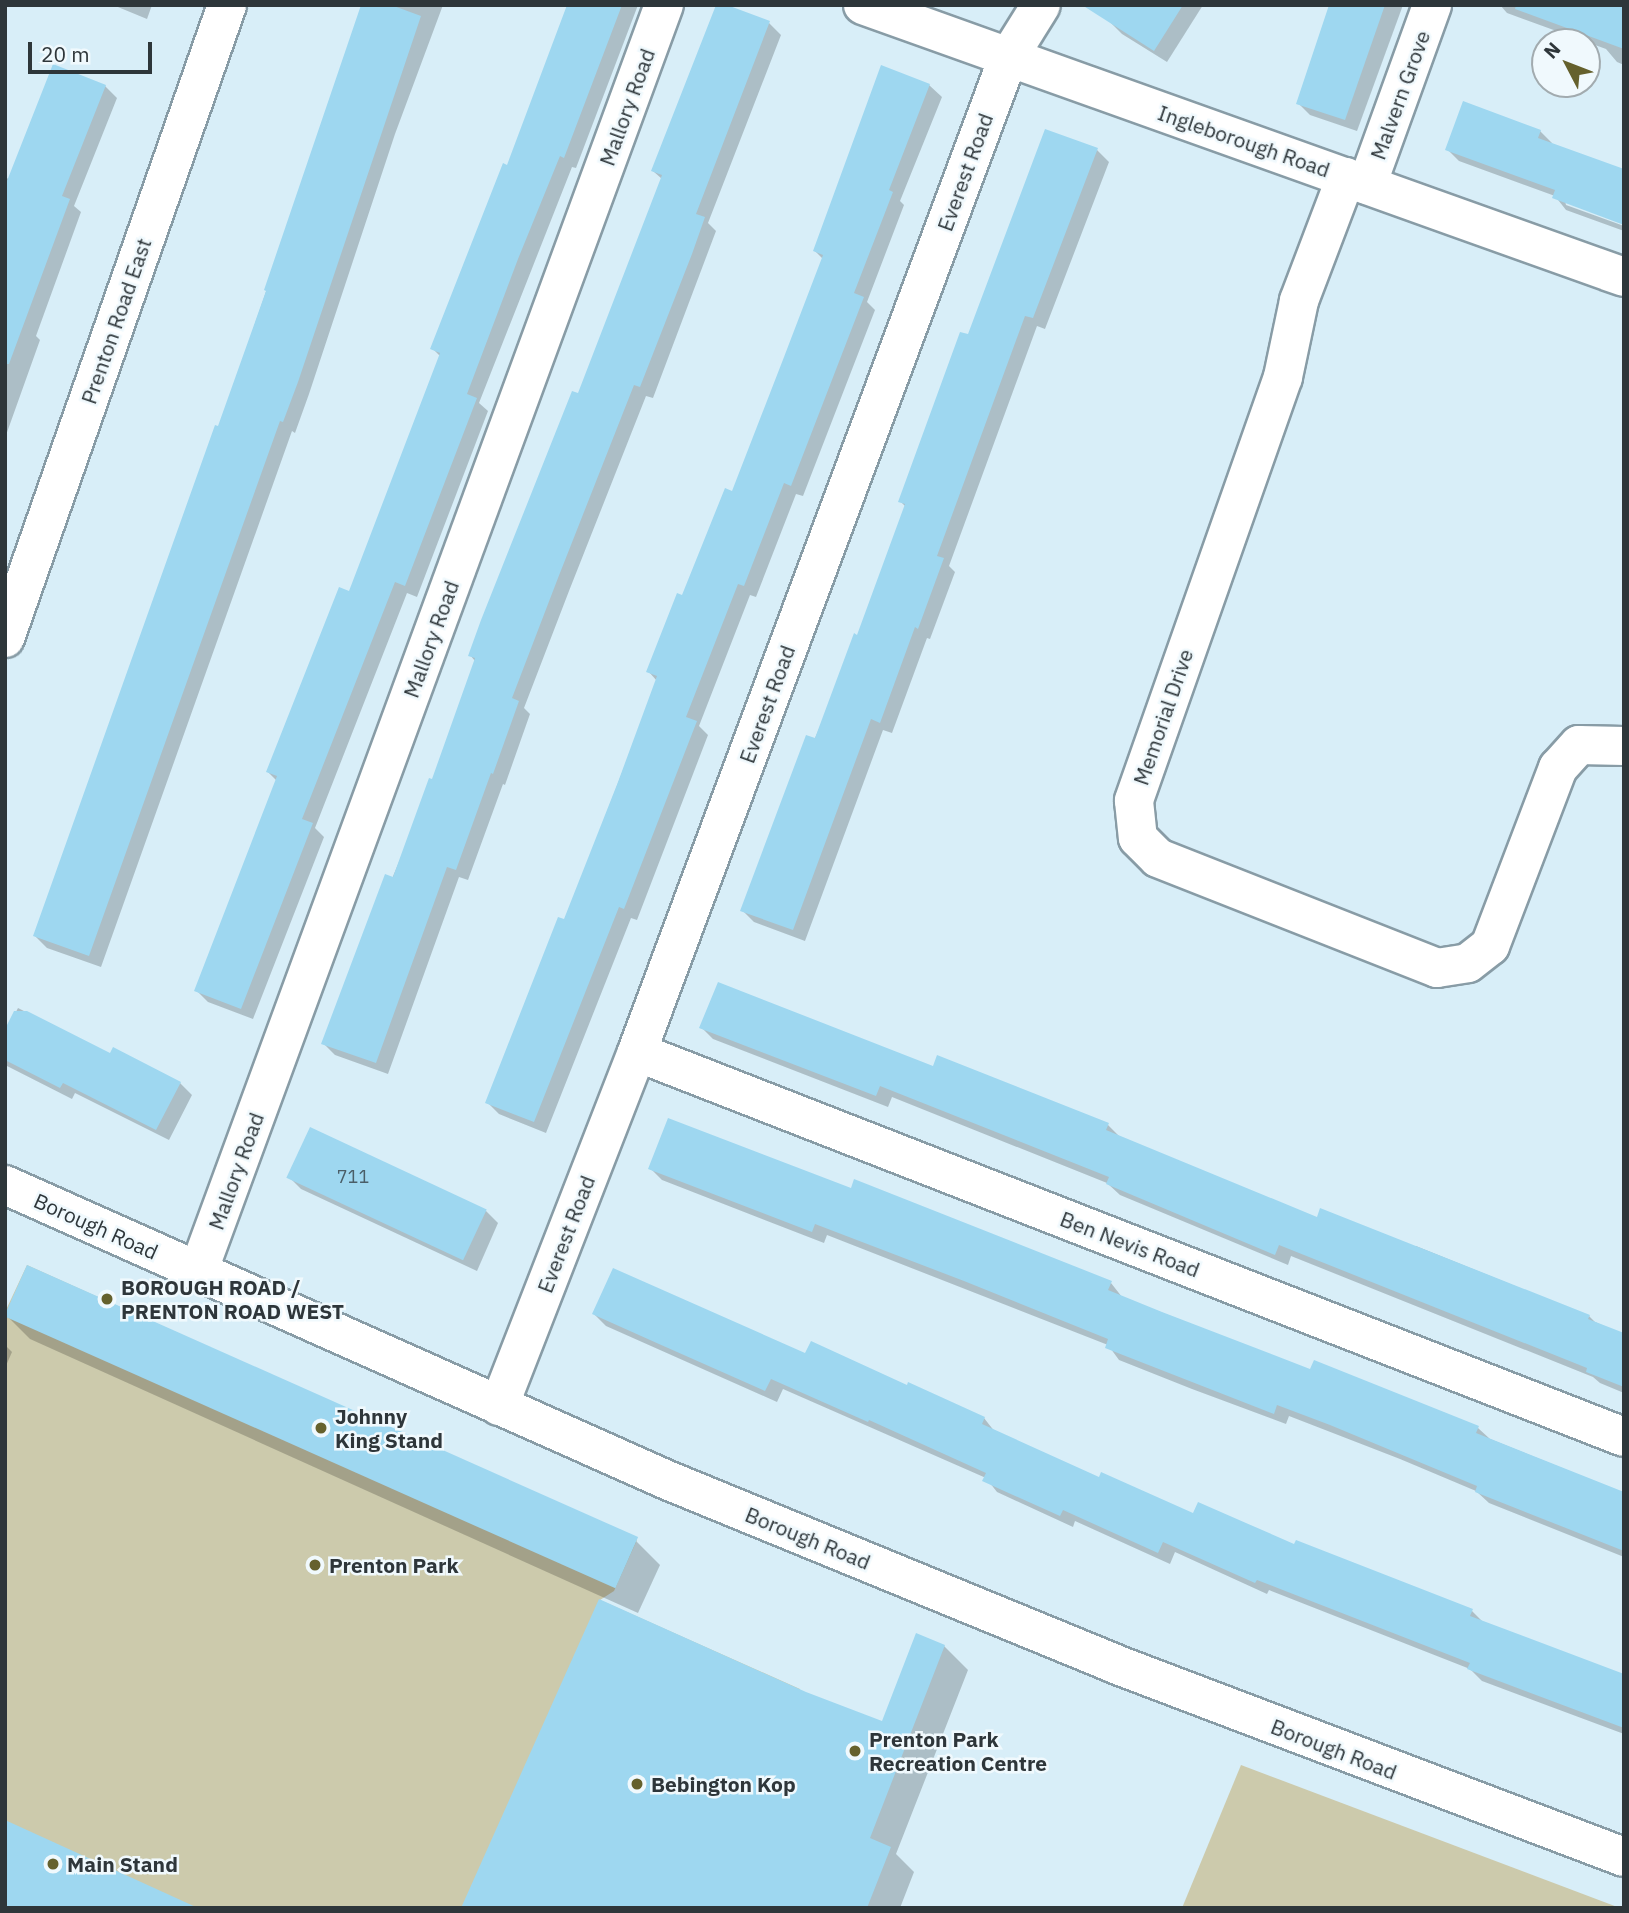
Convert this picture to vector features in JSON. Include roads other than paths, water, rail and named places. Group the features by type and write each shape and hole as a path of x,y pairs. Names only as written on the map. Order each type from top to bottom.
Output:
{"street":[{"name":"Prenton Road East","path":"5,638 227,5"},
{"name":"Mallory Road","path":"198,1272 664,5"},
{"name":"Ingleborough Road","path":"863,5 1624,277"},
{"name":"Everest Road","path":"499,1406 636,1052 1008,58 1041,5"},
{"name":"Malvern Grove","path":"1356,181 1432,5"},
{"name":"Memorial Drive","path":"1356,181 1298,301 1283,377 1134,802 1138,838 1158,858 1437,968 1468,963 1490,946 1558,768 1579,745 1624,746"},
{"name":"Ben Nevis Road","path":"636,1052 1624,1437"},
{"name":"Borough Road","path":"5,1185 667,1480 1115,1664 1624,1857"}],"place":[{"name":"BOROUGH ROAD / PRENTON ROAD WEST","path":"107,1299"},
{"name":"Johnny King Stand","path":"321,1428"},
{"name":"Prenton Park","path":"315,1565"},
{"name":"Prenton Park Recreation Centre","path":"855,1751"},
{"name":"Bebington Kop","path":"637,1784"},
{"name":"Main Stand","path":"53,1864"}]}
